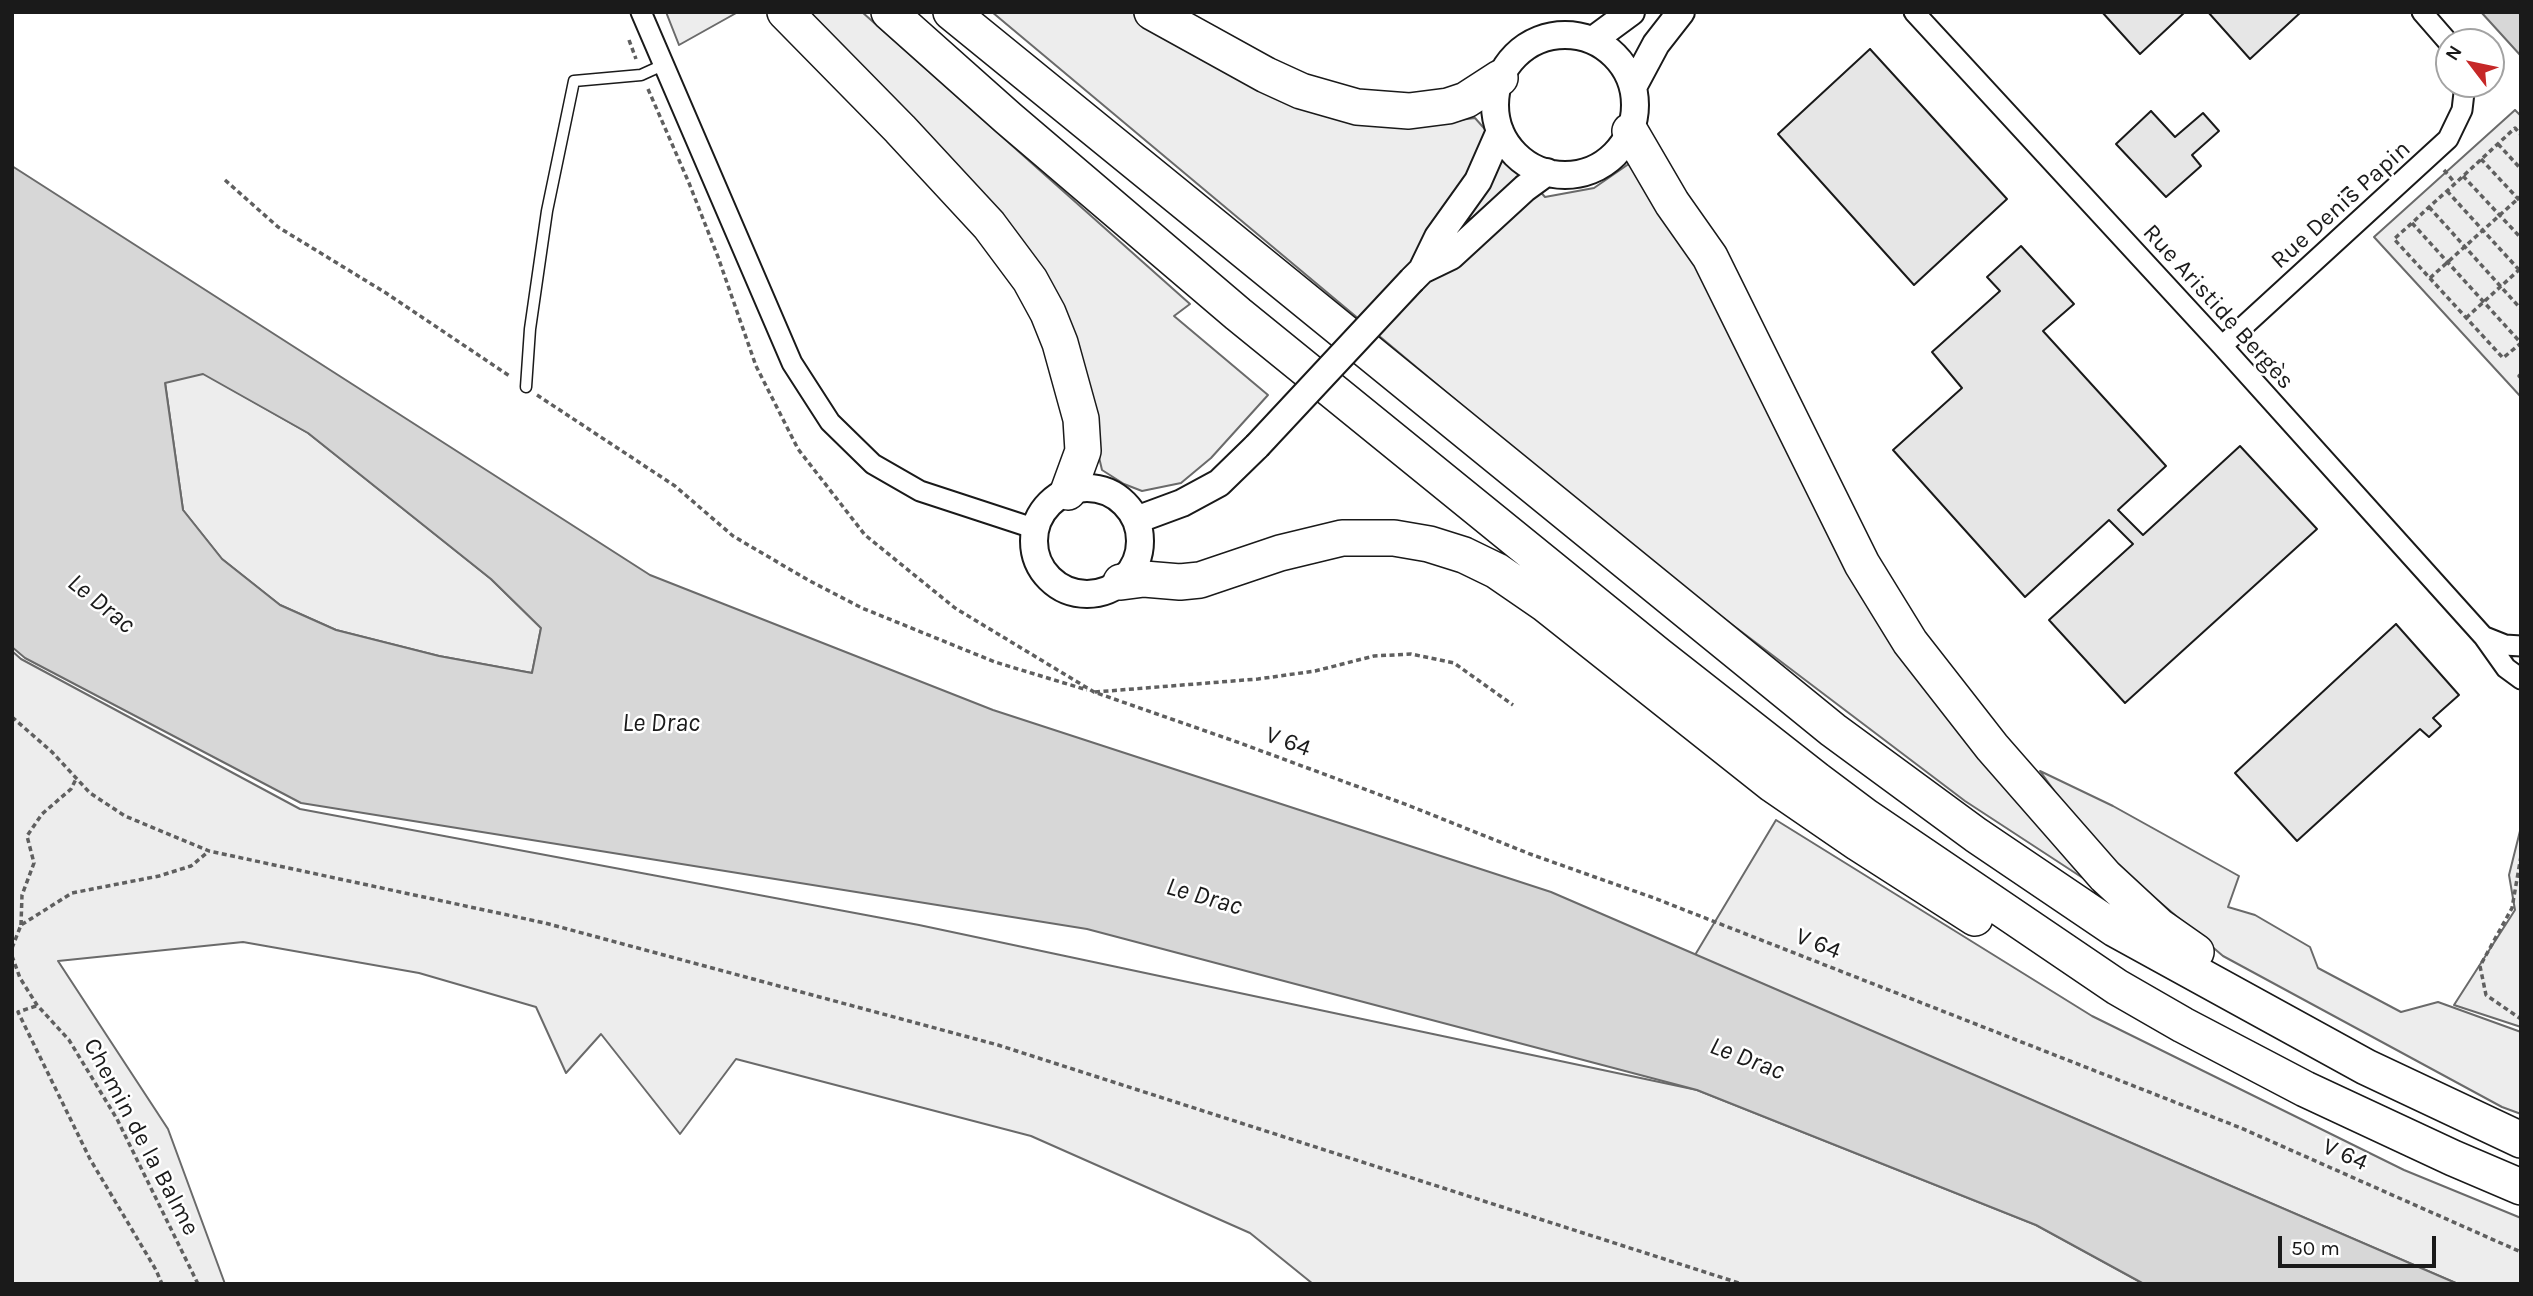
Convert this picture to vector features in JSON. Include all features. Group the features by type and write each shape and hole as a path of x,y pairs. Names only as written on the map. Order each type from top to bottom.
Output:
{"highway":[{"path":"785,12 989,225 1030,280 1060,343 1081,419 1083,451 1068,492"},
{"path":"889,12 1008,118 1238,313 1816,780 2117,987 2305,1089 2521,1187"},
{"path":"951,12 1833,730 2052,888 2115,929 2366,1067 2521,1140"},
{"path":"1152,12 1266,75 1301,91 1357,107 1409,111 1448,106 1466,100 1500,78"},
{"path":"1630,131 1672,203 1710,257 1862,564 1910,642 1992,747 2105,876 2159,926 2245,986 2283,1022"},
{"path":"1121,582 1144,579 1180,582 1200,580 1280,553 1342,538 1394,538 1429,544 1464,555 1517,584 1772,784 1858,844 2066,974 2117,987"}],"main road":[{"path":"1593,40 1631,12"},
{"path":"1633,87 1656,44 1679,17"},
{"path":"1569,34 1593,40 1619,59 1630,76 1635,109 1630,131 1616,153 1596,168 1572,175 1546,172 1518,157 1500,131 1495,104 1500,78 1513,58 1533,42 1569,34"},
{"path":"1136,520 1182,503 1219,483 1257,446 1417,275 1438,237 1478,181 1500,131"},
{"path":"1417,275 1451,256 1546,172"},
{"path":"1081,488 1108,492 1120,499 1136,520 1139,554 1129,574 1112,588 1080,594 1059,586 1043,571 1038,561 1034,540 1040,517 1047,506 1068,492 1081,488"}],"street":[{"path":"640,12 792,363 830,422 873,464 920,491 1036,529"},
{"name":"Rue Aristide Bergès","path":"1914,12 2222,346 2484,637 2506,668 2521,678"},
{"path":"2422,12 2436,28"},
{"name":"Rue Denis Papin","path":"2222,346 2448,139 2462,110 2463,98"},
{"path":"2484,637 2505,645 2521,646"}],"lane":[{"path":"526,387 530,329 547,211 574,81 641,75 663,65"}],"path":[{"path":"2412,223 2521,342 2503,358 2394,239 2515,128 2521,135"},
{"path":"2498,144 2521,169"},
{"path":"2430,278 2520,199 2481,159"},
{"path":"2463,176 2521,238"},
{"name":"V 64","path":"225,180 278,227 386,293 675,486 733,536 862,608 995,662 1094,692 1266,753 1530,854 1654,898 2228,1123 2521,1252"},
{"path":"2447,191 2520,270 2466,318"},
{"path":"2429,207 2521,309"},
{"path":"1094,692 1258,679 1315,671 1374,656 1411,654 1454,663 1513,705"},
{"path":"12,717 52,752 90,793 125,816 209,851 545,923 998,1045 1742,1284"},
{"path":"12,948 21,925 22,895 34,863 27,836 42,814 71,789 76,779"},
{"path":"21,925 72,893 159,876 191,866 209,851"},
{"path":"2521,856 2512,908 2480,965 2486,995 2521,1019"},
{"name":"Chemin de la Balme","path":"12,956 20,978 37,1005 69,1040 117,1119 198,1284"},
{"path":"18,1012 37,1005"},
{"path":"12,1009 18,1012 90,1159 162,1284"}],"shaded area":[{"path":"666,12 738,12 679,45"},
{"path":"801,12 862,12 1190,304 1174,316 1268,395 1211,458 1181,483 1142,491 1124,484 1102,470 1082,385 1043,282"},
{"path":"992,12 1132,12 1219,63 1428,124 1475,118 1545,197 1594,188 1633,161 1696,261 1822,518 2115,899 1965,801 1689,592"},
{"path":"2515,110 2521,116 2521,397 2374,237"},
{"path":"203,373 308,433 491,579 541,628 532,673 439,656 336,630 280,605 222,559 183,510 165,382"},
{"path":"12,651 21,659 300,809 919,925 1697,1090 2036,1225 2144,1284 1313,1284 1250,1233 1031,1136 736,1059 680,1134 601,1034 566,1073 536,1007 419,973 243,942 58,961 168,1129 225,1284 12,1284"},
{"path":"2040,771 2113,806 2239,876 2228,907 2255,915 2310,947 2318,968 2401,1012 2438,1002 2521,1032 2521,1114 2502,1107 2223,956 2094,846"},
{"path":"1776,820 2092,1016 2404,1170 2521,1218 2521,1284 2458,1284 1695,955"},
{"path":"2521,827 2521,1027 2454,1005 2515,910 2509,875"}],"water":[{"path":"2481,12 2518,12 2521,15 2521,56 2505,38 2505,28 2496,28"},
{"name":"Le Drac","path":"12,166 650,575 993,710 1551,892 2458,1284 2144,1284 2036,1225 1697,1090 1087,929 301,803 25,658 12,647","holes":["203,374 308,433 491,579 541,628 532,673 439,656 336,630 280,605 222,559 183,510 165,383"]}],"building":[{"path":"2102,12 2185,12 2140,54"},
{"path":"2208,12 2301,12 2250,59"},
{"path":"1870,49 2007,199 1914,285 1778,134"},
{"path":"2151,111 2175,137 2203,113 2219,131 2192,155 2201,166 2166,197 2116,144"},
{"path":"2347,187 2355,196 2345,205 2337,196"},
{"path":"2021,246 2074,304 2043,331 2166,466 2118,510 2143,535 2240,446 2317,529 2125,703 2049,620 2133,544 2109,520 2025,597 1893,450 1962,388 1932,352 2000,291 1987,277"},
{"path":"2396,624 2459,695 2433,718 2441,726 2429,737 2420,729 2297,841 2235,773"}]}
